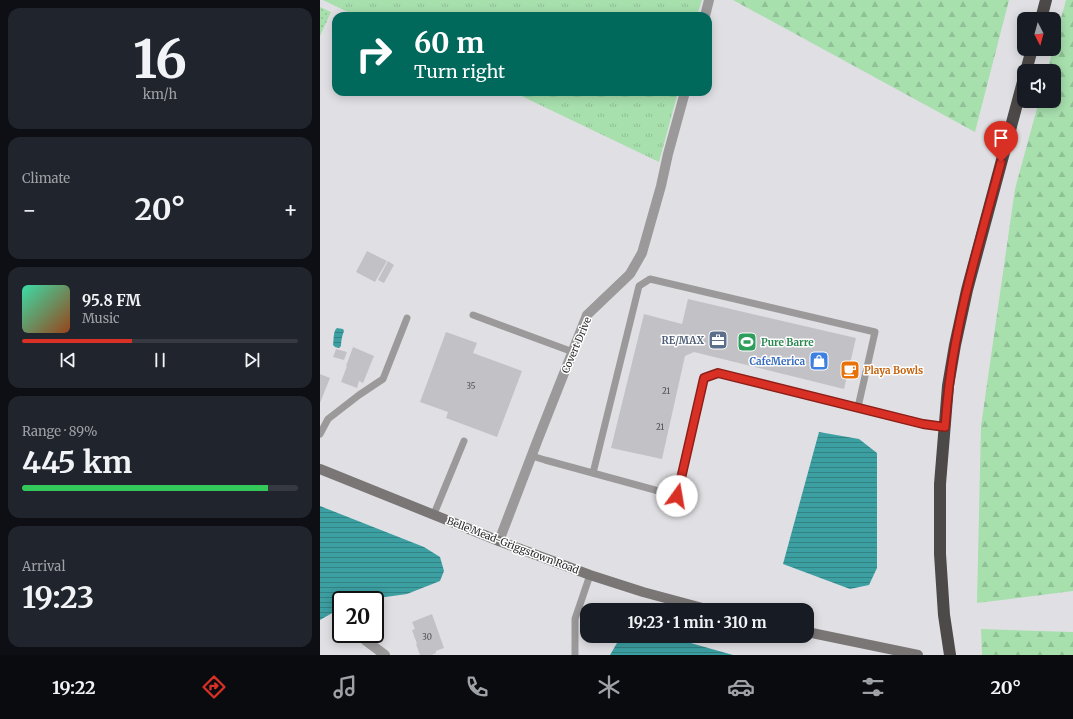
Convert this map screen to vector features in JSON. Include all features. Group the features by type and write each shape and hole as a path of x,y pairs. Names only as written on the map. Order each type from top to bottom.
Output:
{"highway":[{"path":"1043,12 1046,0"},
{"path":"950,655 944,615 940,554 940,484 951,372 955,345 967,290 1017,104"}],"street":[{"path":"706,12 709,0"},
{"name":"Covert Drive","path":"500,540 587,315 630,274 642,253 684,96"},
{"name":"Belle Mead-Griggstown Road","path":"320,469 590,575 684,603"},
{"path":"814,633 918,655"},
{"path":"369,643 385,655"}],"lane":[{"path":"593,473 639,286 630,274"},
{"path":"639,286 650,280 875,332 858,407"},
{"path":"473,316 573,352"},
{"path":"320,434 328,419 383,379 407,318"},
{"path":"532,456 677,496 704,378 718,373 923,424 945,427"},
{"path":"434,514 464,441"},
{"path":"575,655 575,619 590,575"}],"green space":[{"path":"323,0 702,0 698,12 348,12"},
{"path":"733,0 1009,0 975,132"},
{"path":"1066,0 1073,0 1073,591 977,603 981,426 1015,189 1037,108 1061,108 1061,64 1049,64 1051,56 1061,56 1061,18"},
{"path":"320,7 331,12 320,36"},
{"path":"521,96 677,96 659,162"},
{"path":"981,629 1073,632 1073,655 982,655"}],"water":[{"path":"337,328 343,329 344,331 341,346 339,348 333,345 334,333"},
{"path":"819,432 859,439 877,453 877,568 869,585 850,589 783,564"},
{"path":"320,506 424,547 440,557 444,571 440,581 407,594 384,597 384,591 332,591 332,613 320,620"},
{"path":"617,643 691,643 733,655 610,655"}],"building":[{"path":"367,251 387,261 375,282 356,272"},
{"path":"388,261 394,265 384,283 378,280"},
{"path":"688,299 856,338 844,389 694,352 685,356 662,459 611,448 644,314 682,324"},
{"path":"446,332 477,343 473,353 522,371 497,437 446,418 448,412 420,402"},
{"path":"353,347 374,356 363,383 359,381 357,388 341,382"},
{"path":"336,349 347,352 344,360 333,357"},
{"path":"320,374 330,378 320,403"},
{"path":"432,614 444,648 436,651 436,653 432,655 420,655 412,630 415,629 412,622"}],"place":[{"name":"RE/MAX","path":"718,340"},
{"name":"Pure Barre","path":"747,342"},
{"name":"CafeMerica","path":"819,361"},
{"name":"Playa Bowls","path":"850,370"}],"route":[{"path":"677,496 704,378 718,373 923,424 945,427 948,386 955,345 967,290 1001,162"}]}
